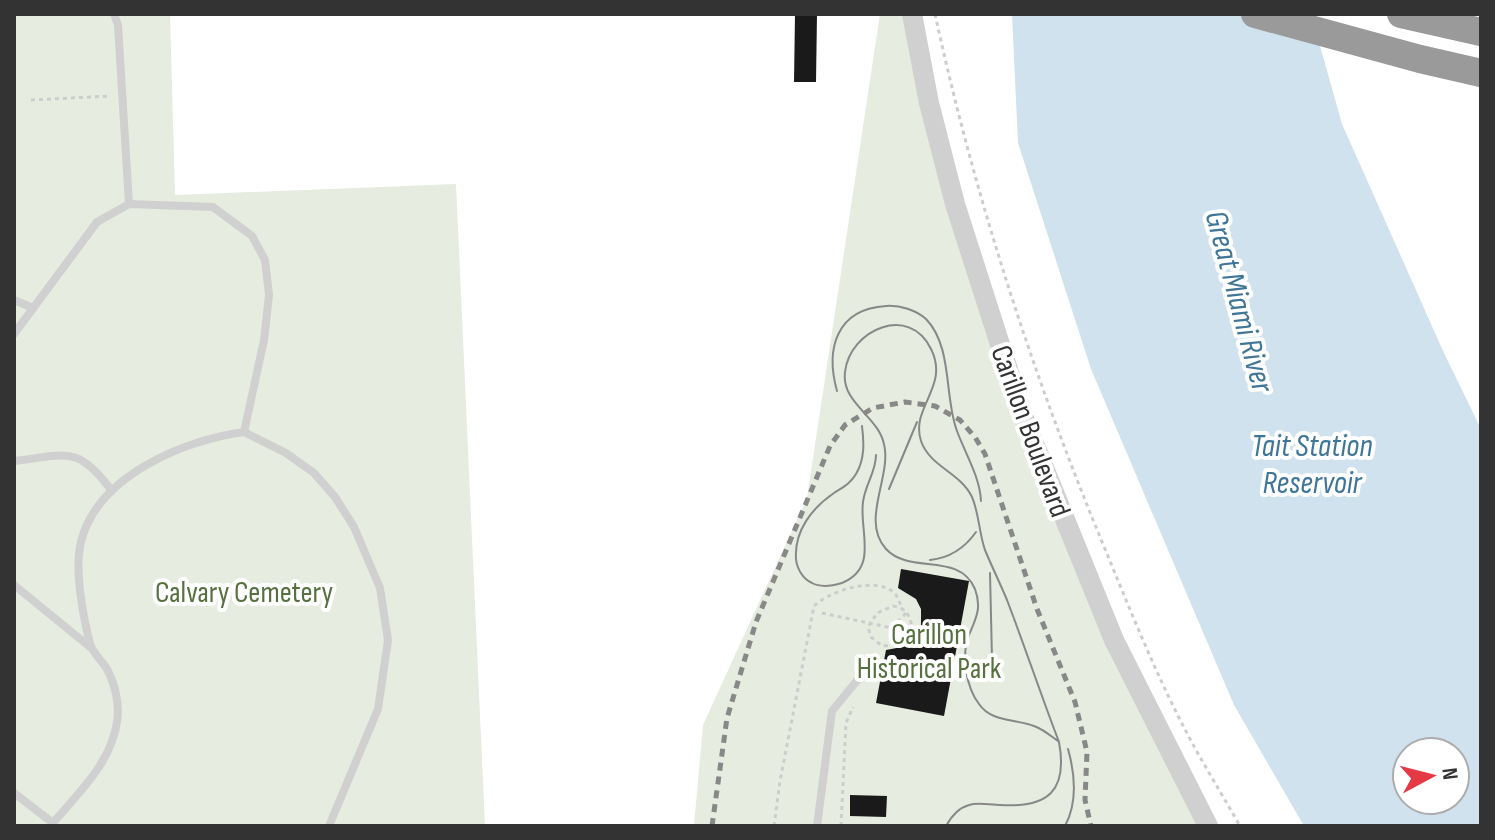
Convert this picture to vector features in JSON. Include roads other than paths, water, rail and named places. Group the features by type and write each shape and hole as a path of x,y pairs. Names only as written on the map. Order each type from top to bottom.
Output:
{"highway":[{"path":"1255,14 1481,73"},
{"path":"1412,17 1466,14"},
{"path":"1412,17 1481,32"}],"street":[{"name":"Carillon Boulevard","path":"912,14 929,103 955,204 1023,416 1114,640 1208,826"}],"lane":[{"path":"114,14 118,25 129,204"},
{"path":"14,334 97,222 129,204 213,207 252,236 265,260 269,295 264,340 244,432"},
{"path":"14,300 33,308"},
{"path":"91,647 78,568 81,541 90,520 112,491 160,456 214,436 244,432 286,453 314,473 335,497 354,527 380,588 388,640 378,709 329,826"},
{"path":"14,461 67,455 86,461 112,491"},
{"path":"14,585 91,647 108,671 117,695 118,720 103,764 54,824 14,793"},
{"path":"817,826 832,711 874,660"}],"water":[{"name":"Tait Station Reservoir","path":"1012,14 1311,14 1342,124 1481,429 1481,826 1304,826 1234,705 1091,369 1018,143"}],"tram line":[{"path":"837,391 834,346 846,323 856,314 869,309 897,306 926,319 935,330 940,344 953,418 975,474 981,501"},
{"path":"946,826 955,813 969,805 1031,803 1051,793 1060,773 1059,742 1007,600 985,550 972,497 960,481 931,457 921,441 921,418 936,375 936,362 931,349 921,335 909,328 896,325 882,328 858,344 849,357 845,372 849,392 875,425 884,444 884,470 876,512 879,538 896,557 946,566 968,577 978,602 965,652 968,680 975,697 990,714 1037,727 1059,742"},
{"path":"889,489 917,422"},
{"path":"862,426 862,456 856,474 812,513 798,539 798,566 803,576 812,583 819,586 842,583 860,568 865,548 863,502 876,455"},
{"path":"930,560 956,552 976,532"},
{"path":"990,573 992,659"},
{"path":"1065,826 1072,807 1074,788 1068,749"}],"railway":[{"path":"712,826 727,718 756,622 830,446 845,425 873,408 905,402 935,406 960,420 985,454 1037,609 1075,702 1087,752 1085,800 1091,826"}],"water label":[{"name":"Great Miami River","path":"1240,301"}],"park label":[{"name":"Calvary Cemetery","path":"244,592"},
{"name":"Carillon Historical Park","path":"929,651"}]}
